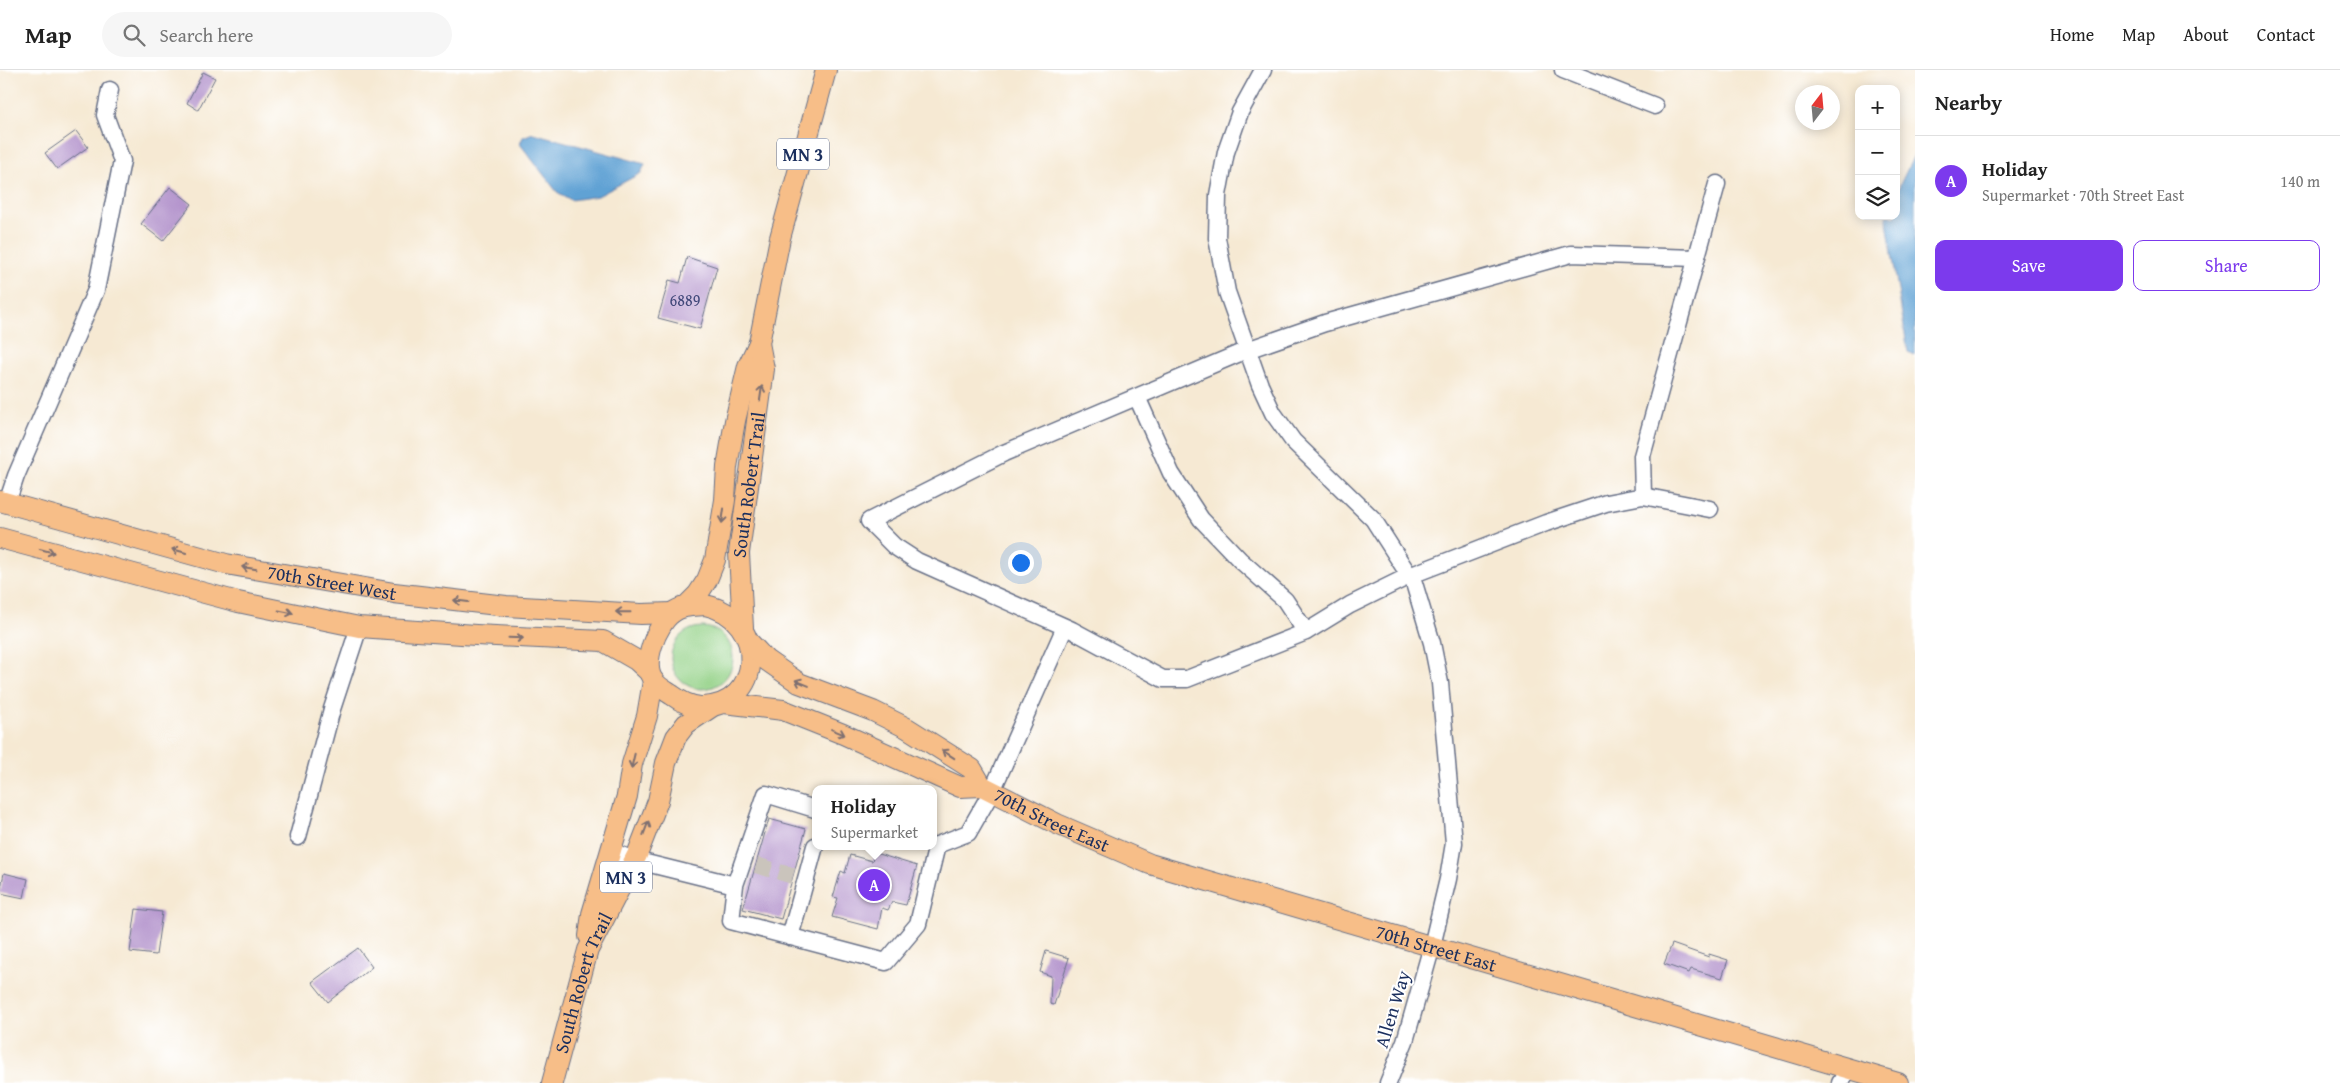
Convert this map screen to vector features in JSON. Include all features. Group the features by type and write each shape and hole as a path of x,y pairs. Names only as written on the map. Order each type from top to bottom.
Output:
{"main road":[{"name":"South Robert Trail","path":"679,609 698,594 707,580 715,560 735,421 748,366 759,342 780,238 826,70"},
{"name":"South Robert Trail","path":"746,635 739,553 764,369 759,342"},
{"name":"70th Street West","path":"3,502 226,564 394,593 506,606 641,614 679,609"},
{"name":"70th Street West","path":"0,538 238,602 359,627 476,636 603,641 636,660 651,677"},
{"path":"588,950 592,914 627,796 632,764 647,716 654,636 660,626 679,609 714,607 726,612 746,635 747,677 740,690 718,704 698,707 683,703 651,677"},
{"name":"70th Street East","path":"746,635 766,660 799,683 873,711 907,728 972,769 987,789"},
{"name":"South Robert Trail","path":"552,1083 588,950 634,860 658,801 666,763 676,737 686,724 718,704"},
{"name":"70th Street East","path":"718,704 783,710 843,734 960,786 987,789 1057,824 1150,864 1432,946 1844,1076 1898,1083"}],"street":[{"name":"Allen Way","path":"1264,70 1240,112 1226,152 1218,195 1217,238 1227,292 1260,385 1273,413 1293,441 1373,519 1414,584 1432,642 1440,682 1454,843 1448,879 1432,946 1406,1041 1388,1083"},
{"path":"1563,70 1655,106"},
{"path":"3,502 96,290 122,161 105,115 110,90"},
{"path":"1643,496 1642,456 1717,184"},
{"path":"1696,258 1571,254 1325,322 1247,350 1004,454 869,521 894,546 917,561 1065,627 1163,679 1187,679 1306,632 1350,605 1409,576 1546,523 1606,503 1643,496 1710,509"},
{"path":"1137,397 1171,473 1201,519 1240,560 1285,600 1306,632"},
{"path":"298,837 332,708 359,627"},
{"path":"937,844 968,833 987,789 1065,627"},
{"path":"812,808 766,794 749,864 735,885 731,921 886,962 918,924 934,850"},
{"path":"790,937 799,878 814,850"},
{"path":"611,851 634,860 735,885"}],"green space":[{"path":"702,627 714,630 724,636 730,646 733,658 730,670 724,680 714,686 702,689 690,686 680,680 674,670 671,658 674,646 680,636 690,630"}],"water":[{"path":"533,133 645,164 641,173 598,196 571,200 557,192 520,144 523,137"},
{"path":"1915,153 1915,355 1908,352 1887,220 1900,220 1900,185"}],"building":[{"path":"203,72 215,78 198,110 187,103"},
{"path":"76,131 88,147 57,169 45,153"},
{"path":"170,187 192,204 163,241 141,224"},
{"path":"687,257 717,267 700,329 658,318 669,280 680,283"},
{"path":"769,819 806,829 781,919 743,909"},
{"path":"875,853 917,866 906,905 892,902 888,910 882,908 878,929 832,917 838,898 833,897 841,871 845,873 850,855 872,861"},
{"path":"4,873 28,879 24,898 0,893"},
{"path":"136,909 162,912 156,955 130,952"},
{"path":"1672,944 1709,957 1709,954 1728,960 1722,978 1691,969 1689,973 1664,964"},
{"path":"358,948 372,967 328,1002 312,982"},
{"path":"1046,951 1069,958 1054,1005 1050,1004 1051,976 1040,972"}],"tunnel":[{"path":"756,865 793,876"}],"place":[{"name":"Holiday","path":"874,885"}]}
